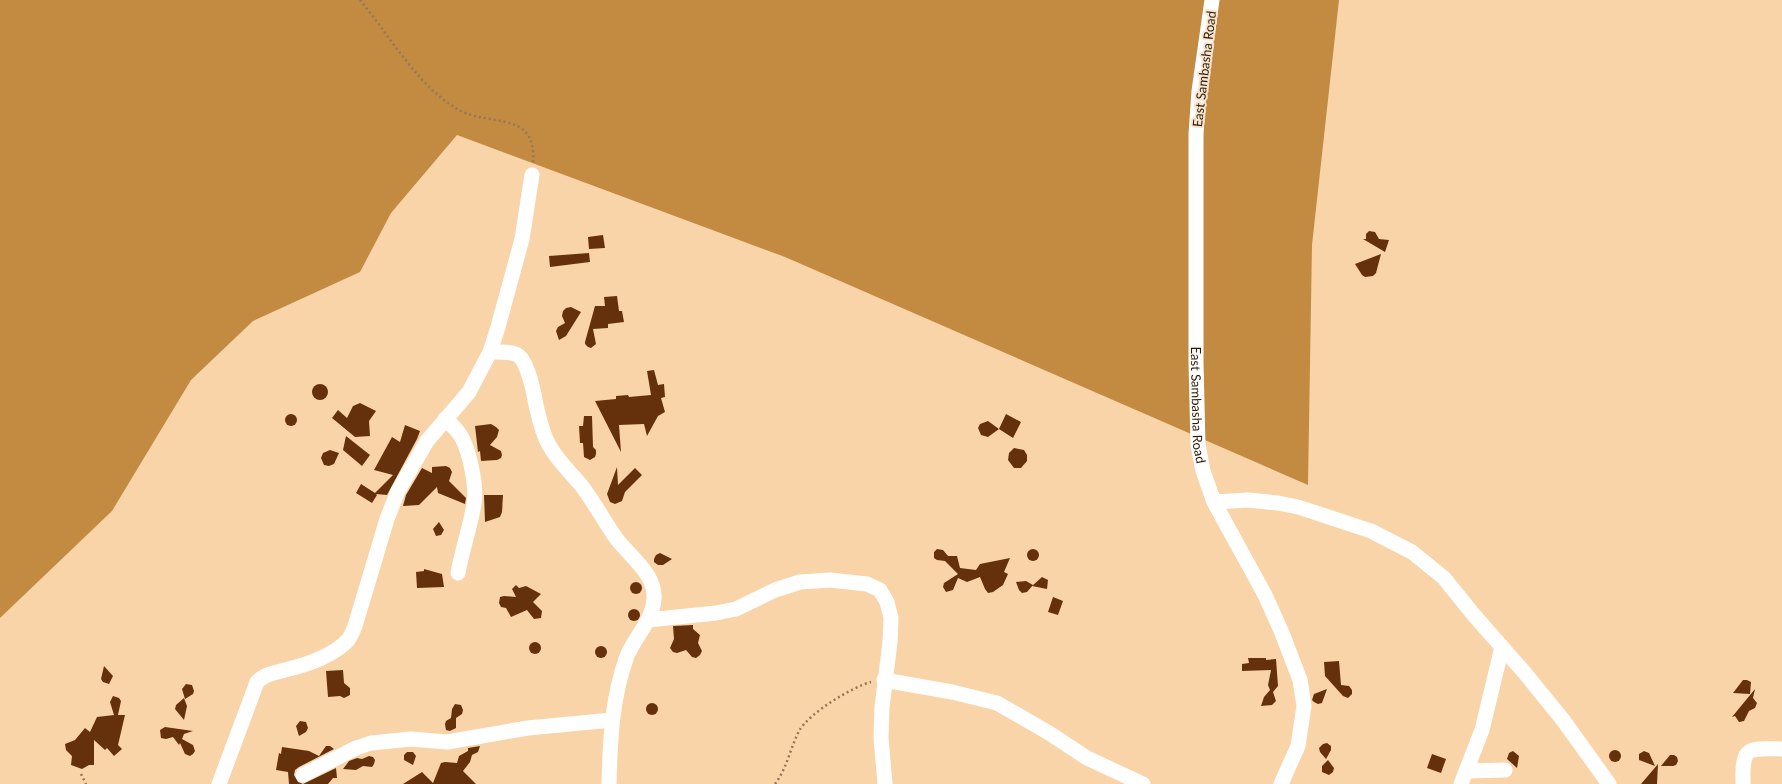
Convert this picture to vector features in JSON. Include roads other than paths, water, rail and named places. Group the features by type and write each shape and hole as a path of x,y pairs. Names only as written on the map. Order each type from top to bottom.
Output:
{"street":[{"name":"East Sambasha Road","path":"1212,0 1199,90 1196,134 1196,363 1198,445 1204,476 1214,502 1265,595 1300,680 1304,706 1298,746 1281,784"},
{"path":"219,784 257,682 262,677 270,674 314,661 335,650 349,639 355,626 387,519 398,490 427,441 469,392 490,352 503,312 522,239 532,175"},
{"path":"490,352 511,353 519,356 524,364 533,389 540,424 548,445 582,486 617,540 647,574 653,588 654,599 648,620 637,636 628,654 619,684 612,720 609,784"},
{"path":"445,420 454,427 461,437 469,462 475,490 474,503 461,552 458,574"},
{"path":"1214,502 1248,500 1298,507 1371,531 1412,552 1444,578 1473,614 1546,698 1609,784"},
{"path":"648,620 716,613 736,609 775,590 800,582 830,580 867,584 880,590 887,602 891,618 890,642 884,680 882,707 882,738 886,784"},
{"path":"1463,777 1482,730 1502,647"},
{"path":"884,680 952,692 997,703 1049,733 1087,758 1143,784"},
{"path":"303,775 356,748 371,743 411,739 446,742 528,728 612,720"},
{"path":"1743,784 1742,765 1746,754 1755,748 1782,749"},
{"path":"1463,777 1505,770"}]}
